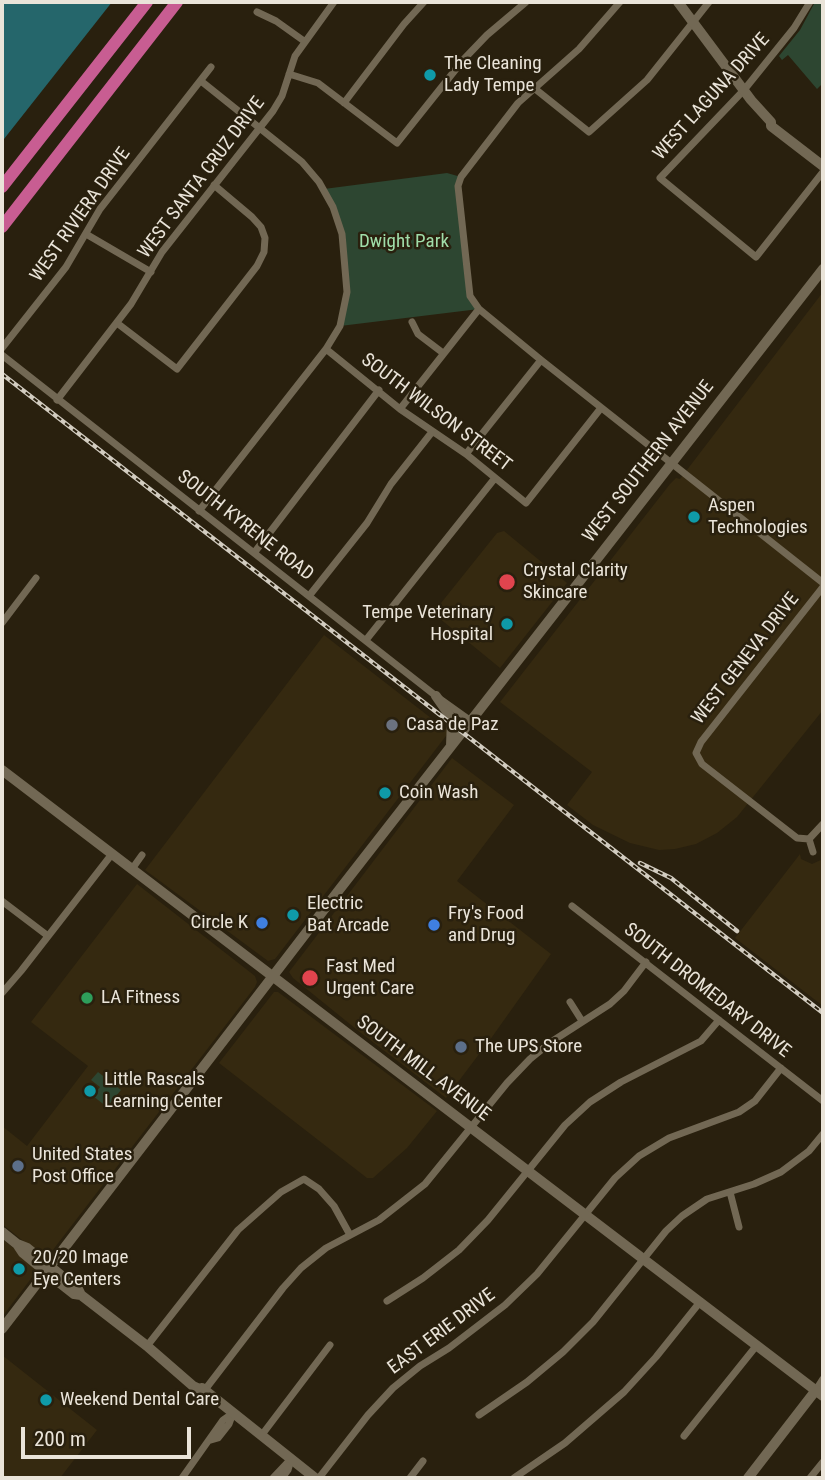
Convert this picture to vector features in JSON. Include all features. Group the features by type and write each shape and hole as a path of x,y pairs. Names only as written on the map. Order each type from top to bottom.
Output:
{"highway":[{"path":"2,187 147,2"},
{"path":"2,227 177,2"}],"main road":[{"path":"678,2 771,122 823,166"},
{"name":"WEST SOUTHERN AVENUE","path":"2,1329 823,269"},
{"path":"436,696 452,719 451,747"},
{"name":"SOUTH MILL AVENUE","path":"2,770 820,1393"},
{"path":"2,1232 27,1248 74,1294 81,1295 147,1346 181,1377 204,1391 317,1478"},
{"path":"748,1478 820,1393"}],"street":[{"name":"WEST SANTA CRUZ DRIVE","path":"57,400 117,323 162,252 282,96 295,56 303,41 334,2"},
{"path":"344,103 404,24 425,2"},
{"path":"289,74 318,83 397,143 464,59 487,35 526,2"},
{"path":"620,2 579,49 518,103 467,167 458,186 470,296 479,309 541,360 823,585"},
{"path":"534,88 589,132 647,80 709,2"},
{"name":"WEST LAGUNA DRIVE","path":"810,2 794,28 744,90 660,178 756,257 823,172"},
{"path":"257,12 276,21 303,41"},
{"name":"WEST RIVIERA DRIVE","path":"2,348 66,267 100,209 211,67"},
{"path":"199,511 326,349 340,326 347,292 342,234 334,206 319,182 302,162 201,81"},
{"path":"117,323 177,369 257,266 264,252 265,238 261,227 214,185"},
{"path":"86,234 151,272"},
{"path":"400,409 479,309"},
{"path":"412,322 418,334 443,353"},
{"name":"SOUTH WILSON STREET","path":"326,349 400,409 466,454 526,503 601,408"},
{"name":"SOUTH KYRENE ROAD","path":"2,355 471,721"},
{"path":"466,454 541,360"},
{"path":"254,553 379,390"},
{"path":"309,596 367,523 391,484 432,432"},
{"path":"366,640 495,478"},
{"path":"2,622 36,578"},
{"name":"WEST GENEVA DRIVE","path":"807,839 796,837 699,761 696,753 701,742 823,585"},
{"path":"813,852 807,839 823,824"},
{"path":"2,993 112,854"},
{"path":"132,869 142,855"},
{"path":"2,901 48,936"},
{"name":"SOUTH DROMEDARY DRIVE","path":"572,906 823,1101"},
{"path":"204,1391 282,1288 301,1268 326,1248 379,1220 425,1184 530,1059 610,1004 624,991 646,962"},
{"path":"570,1002 582,1021"},
{"path":"387,1301 459,1250 488,1220 565,1125 590,1102 621,1082 701,1041 719,1020"},
{"name":"EAST ERIE DRIVE","path":"317,1478 393,1388 505,1305 537,1274 615,1178 639,1156 669,1138 739,1112 755,1101 781,1068"},
{"path":"479,1415 527,1382 563,1352 593,1321 643,1258 682,1216 707,1199 781,1172 808,1152 823,1134"},
{"path":"147,1346 238,1230 281,1192 303,1179 319,1189 334,1206 350,1235"},
{"path":"730,1192 739,1227"},
{"path":"514,1478 565,1443 624,1392 700,1302"},
{"path":"261,1436 330,1345"},
{"path":"684,1436 757,1345"},
{"path":"820,1393 823,1379"},
{"path":"182,1478 211,1440 218,1438 229,1424 233,1413"},
{"path":"273,1478 291,1459"},
{"path":"282,1478 288,1471 291,1459"},
{"path":"410,1478 423,1461"},
{"path":"810,1478 823,1462"}],"shaded area":[{"path":"823,292 823,710 737,817 717,833 696,844 675,849 659,850 630,843 593,825 567,805 592,772 500,702 670,484 676,478 680,479"},
{"path":"504,531 567,583 500,668 433,613 497,533"},
{"path":"324,635 449,732 275,959 268,961 145,870"},
{"path":"452,758 514,805 457,881 551,954 446,1098 361,1033 289,972"},
{"path":"800,854 801,859 812,864 823,859 823,1006 735,938"},
{"path":"137,884 255,976 257,982 49,1255 42,1256 2,1224 2,1126 27,1146 88,1066 31,1022"},
{"path":"274,992 278,992 437,1111 407,1148 373,1178 367,1178 219,1063"},
{"path":"4,1240 34,1265 36,1272 2,1317 2,1243"},
{"path":"2,1355 97,1430 60,1478 2,1478"}],"green space":[{"path":"815,2 823,4 823,83 817,89 788,55 782,60 779,56 800,30"},
{"name":"Dwight Park","path":"447,173 461,177 458,186 470,296 479,309 340,326 347,292 342,234 324,189"},
{"path":"98,1072 121,1090 107,1107 93,1096 100,1087 91,1080"}],"water":[{"path":"2,2 112,2 4,139 2,137"}],"railway":[{"path":"2,374 823,1013"},
{"path":"640,863 671,878 737,931"}],"place":[{"name":"The Cleaning Lady Tempe","path":"430,75"},
{"name":"Aspen Technologies","path":"694,517"},
{"name":"Crystal Clarity Skincare","path":"507,582"},
{"name":"Tempe Veterinary Hospital","path":"507,624"},
{"name":"Casa de Paz","path":"392,725"},
{"name":"Coin Wash","path":"385,793"},
{"name":"Electric Bat Arcade","path":"293,915"},
{"name":"Circle K","path":"262,923"},
{"name":"Fry's Food and Drug","path":"434,925"},
{"name":"Fast Med Urgent Care","path":"310,978"},
{"name":"LA Fitness","path":"87,998"},
{"name":"The UPS Store","path":"461,1047"},
{"name":"Little Rascals Learning Center","path":"90,1091"},
{"name":"United States Post Office","path":"18,1166"},
{"name":"20/20 Image Eye Centers","path":"19,1269"},
{"name":"Weekend Dental Care","path":"46,1400"}]}
